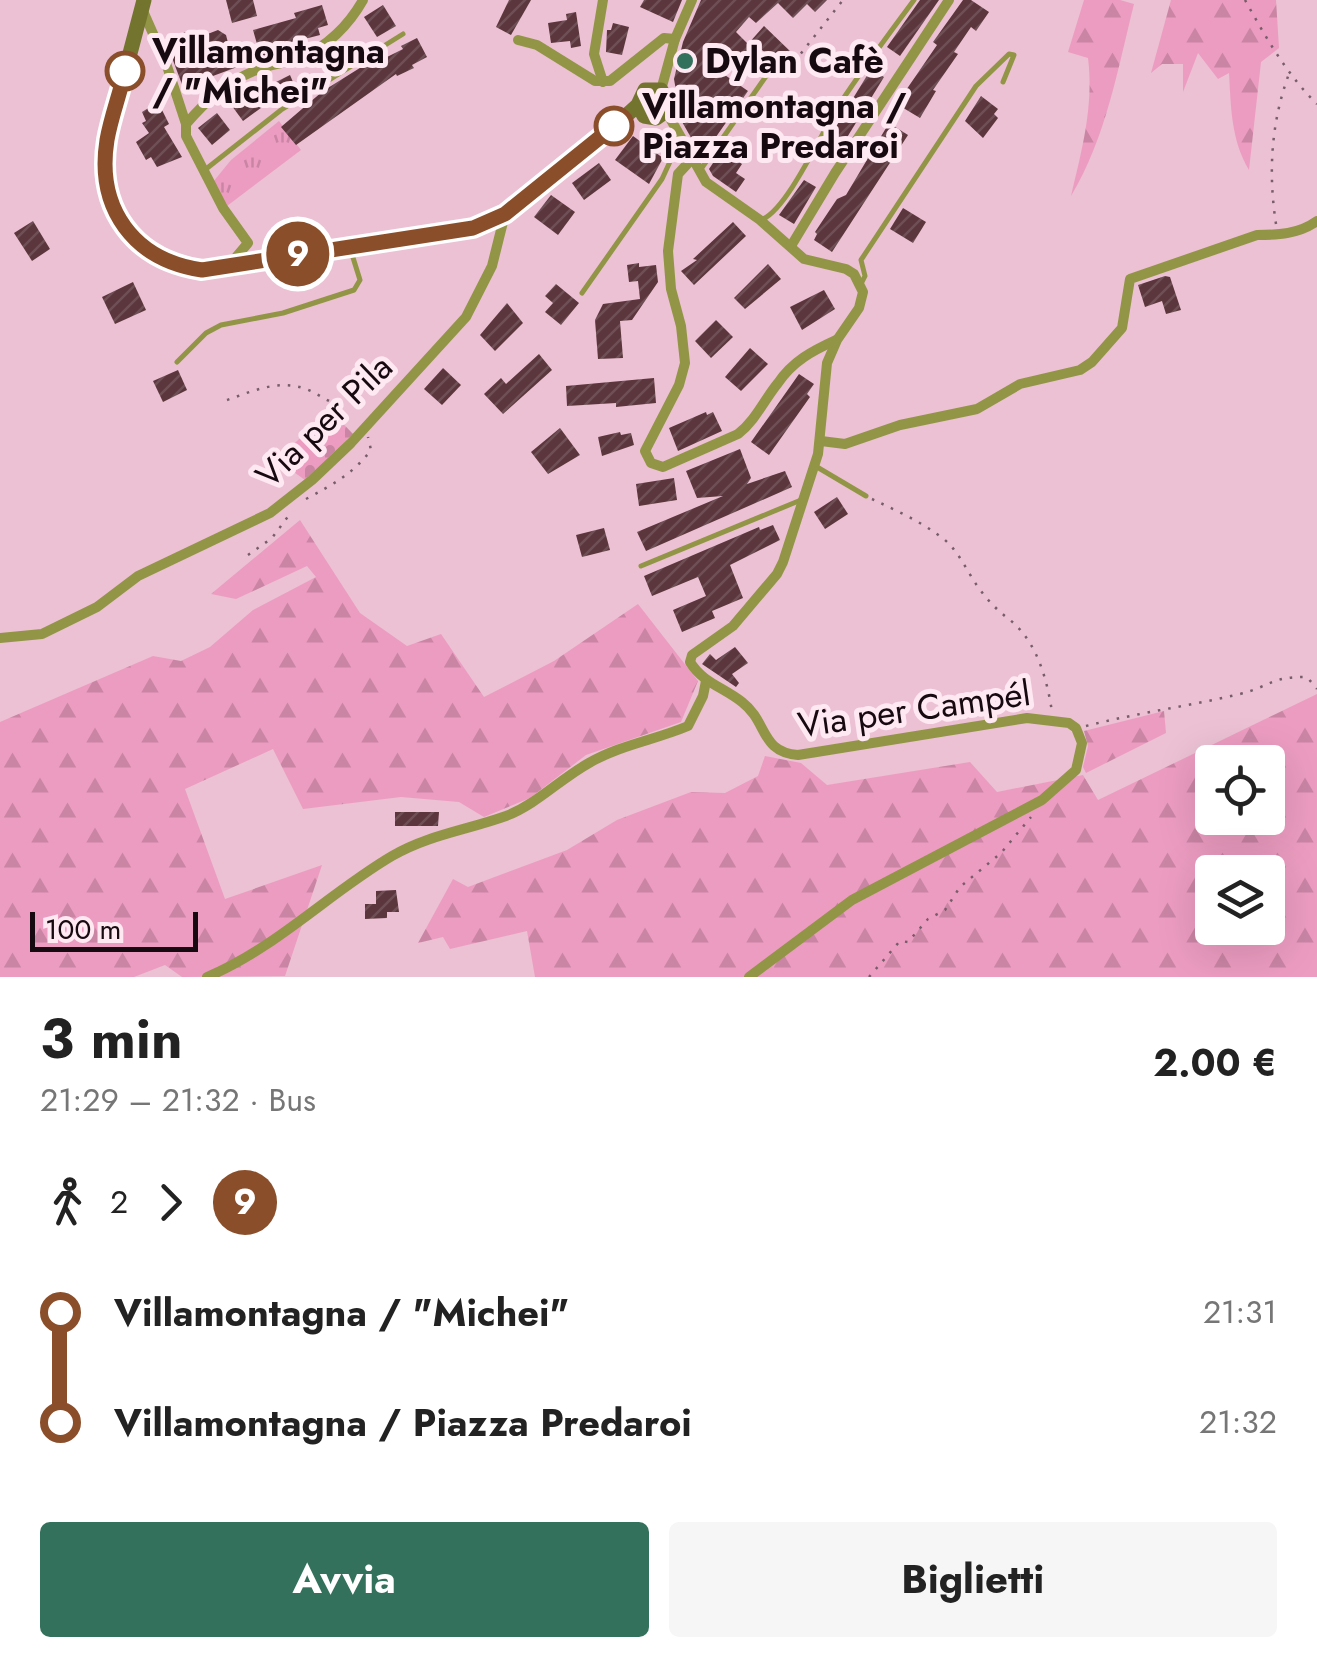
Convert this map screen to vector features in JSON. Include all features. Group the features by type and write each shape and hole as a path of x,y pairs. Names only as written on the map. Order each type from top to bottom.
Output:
{"street":[{"path":"186,124 221,88 256,70 299,58 330,40 354,17 362,0"},
{"path":"603,0 594,54 603,82"},
{"path":"638,104 640,111 650,118 666,111 668,103 661,90 675,39 692,0"},
{"path":"791,246 949,0"},
{"path":"143,4 186,124 186,136 222,208 248,243 227,268"},
{"path":"143,4 107,141 106,178 112,202 127,231 158,258 202,270 473,228 505,214 638,104 645,90 661,90"},
{"path":"518,40 537,46 603,82 610,81 664,38 675,39"},
{"path":"208,977 302,921 390,858 431,836 504,817 530,805 586,764 629,744 688,726 706,681 690,662 692,655 727,632 777,574 821,441 824,373 837,340 859,308 860,284 846,269 804,259 760,220 718,192 691,160 666,111"},
{"path":"691,160 678,174 668,251 685,363 680,385 645,451 650,463 663,468 738,434 749,426 781,378 799,359 837,340"},
{"name":"Via per Pila","path":"0,638 42,634 97,607 138,576 270,513 312,480 466,317 492,266 505,214"},
{"path":"821,441 845,444 900,425 977,409 1020,384 1080,370 1122,328 1130,279 1257,236 1306,229 1317,221"},
{"name":"Via per Campél","path":"706,681 753,712 774,748 783,754 798,755 988,722 1054,719 1076,728 1082,743 1080,761 1070,779 1042,800 852,900 749,977"}],"lane":[{"path":"760,220 772,215 838,106 914,0"},
{"path":"204,171 281,110 403,34"},
{"path":"860,284 865,276 861,260 958,111 990,70 1014,55 1004,82"},
{"path":"699,171 709,163 769,72"},
{"path":"582,293 662,179 681,138"},
{"path":"177,362 221,324 283,313 354,290 360,280 348,245"},
{"path":"814,466 866,496"},
{"path":"641,566 801,500"}],"path":[{"path":"769,72 795,61 843,0"},
{"path":"1246,0 1290,72 1317,104"},
{"path":"1278,236 1270,188 1280,98 1290,72"},
{"path":"227,400 268,386 288,385 342,406"},
{"path":"248,556 272,538 297,504 340,482 360,464 371,450 363,428"},
{"path":"866,496 944,539 961,558 978,588 1034,652 1046,676 1054,719"},
{"path":"1076,728 1156,708 1244,693 1281,676 1307,676 1317,689"},
{"path":"869,977 900,940 908,942 928,920 945,910 960,888 1024,828 1042,800"}],"green space":[{"path":"1084,0 1134,4 1102,127 1071,196 1086,127 1089,76 1088,58 1068,52"},
{"path":"1171,0 1276,0 1279,48 1261,62 1249,170 1235,135 1229,73 1218,79 1198,53 1183,92 1183,64 1162,64 1151,73"},
{"path":"279,121 301,150 227,206 213,182 231,160"},
{"path":"330,410 353,434 305,480 281,456"},
{"path":"300,520 360,613 407,646 441,634 484,697 554,661 638,604 698,681 681,722 586,755 530,798 484,817 459,802 401,797 303,809 273,749 185,789 225,899 322,865 285,976 182,977 165,965 134,977 0,977 0,722 153,656 181,661 210,647 253,610 316,577 307,566 236,599 211,594"},
{"path":"1317,694 1317,977 535,977 527,931 450,949 443,937 418,943 453,879 468,887 567,850 617,820 691,792 725,793 758,776 765,756 801,763 827,785 970,762 997,792 1083,775 1098,800 1195,753 1195,835 1285,835 1285,745 1212,745"},
{"path":"1164,711 1166,733 1086,773 1083,767 1088,746 1084,731"}],"building":[{"path":"226,0 253,0 257,16 232,23"},
{"path":"509,0 531,0 511,35 496,27"},
{"path":"644,0 682,0 673,22 640,7"},
{"path":"701,0 827,0 815,12 807,4 793,18 778,3 756,23 749,17 736,32 748,44 764,26 792,53 780,66 762,50 748,64 741,57 722,73 748,91 702,157 681,120 674,79 683,42"},
{"path":"920,0 939,0 900,56 887,47"},
{"path":"963,0 971,0 989,12 976,31 971,27 954,52 958,54 933,90 936,91 920,118 900,106 905,98 902,96"},
{"path":"322,5 328,25 318,28 320,35 289,43 291,49 261,58 253,30 296,18 294,13"},
{"path":"383,5 396,26 377,37 364,17"},
{"path":"576,12 581,46 571,48 570,41 551,43 548,23 567,20 566,14"},
{"path":"613,23 629,27 622,55 606,52 607,30 611,30"},
{"path":"218,30 226,35 233,62 240,66 183,87 165,39 189,31 192,40"},
{"path":"417,38 427,57 412,65 414,68 396,74 296,145 281,127 323,91"},
{"path":"871,69 884,77 835,157 822,149"},
{"path":"290,75 296,89 243,121 229,102 248,89 252,94"},
{"path":"981,96 998,109 994,114 998,118 983,138 965,121"},
{"path":"158,102 169,124 164,127 182,157 157,167 151,157 146,160 136,142 149,133 142,123 146,121 142,112"},
{"path":"217,113 230,130 212,145 198,128"},
{"path":"889,123 908,135 832,252 814,240 815,232 837,199 846,195"},
{"path":"633,136 663,158 649,184 615,160"},
{"path":"725,145 737,153 733,158 742,164 736,173 745,179 736,192 709,169"},
{"path":"599,163 611,180 584,200 572,183"},
{"path":"804,180 816,187 794,224 779,215"},
{"path":"551,195 575,212 558,235 534,217"},
{"path":"903,208 926,222 913,243 890,229"},
{"path":"33,221 50,249 32,261 14,233"},
{"path":"733,222 746,236 694,285 681,271"},
{"path":"639,263 639,267 656,265 658,282 632,320 620,321 623,358 598,359 595,320 603,304 640,299 638,281 629,282 627,265"},
{"path":"768,264 781,279 745,309 734,298"},
{"path":"1170,277 1181,310 1166,314 1162,301 1145,307 1138,285"},
{"path":"133,282 146,310 115,324 102,297"},
{"path":"556,284 579,303 561,325 545,312 553,303 545,296"},
{"path":"824,290 835,309 802,330 790,307"},
{"path":"507,303 523,323 495,351 480,335"},
{"path":"716,320 733,337 711,358 695,341"},
{"path":"750,348 768,364 741,391 725,377"},
{"path":"539,354 552,370 503,414 484,394 501,378 506,384"},
{"path":"443,368 461,385 442,405 424,389"},
{"path":"178,370 187,390 163,402 153,381"},
{"path":"799,374 814,384 807,394 810,397 769,455 751,442"},
{"path":"654,378 656,403 567,406 566,386"},
{"path":"713,412 722,431 678,451 669,428"},
{"path":"560,428 580,455 548,474 531,452"},
{"path":"631,433 634,445 602,456 598,437"},
{"path":"740,449 751,478 747,484 785,471 792,487 646,551 637,532 723,496 697,498 686,471"},
{"path":"674,478 677,500 639,506 636,484"},
{"path":"837,497 848,514 825,529 814,512"},
{"path":"773,525 780,540 730,565 743,598 712,611 715,618 682,632 673,610 706,596 698,577 652,596 644,576 759,527 760,530"},
{"path":"604,528 610,550 582,557 576,535"},
{"path":"735,647 748,663 732,674 739,683 736,687 702,664 710,654 716,660"},
{"path":"395,812 439,812 438,826 395,826"},
{"path":"396,890 399,912 387,912 387,918 365,919 365,904 376,904 376,891"}],"bus line":[{"name":"9","path":"125,71 107,141 106,178 112,202 127,231 144,249 179,266 202,270 473,228 505,214 614,126"}],"place":[{"name":"Dylan Cafè","path":"685,61"},
{"name":"Villamontagna / \"Michei\"","path":"125,71"},
{"name":"Villamontagna / Piazza Predaroi","path":"614,126"}]}
